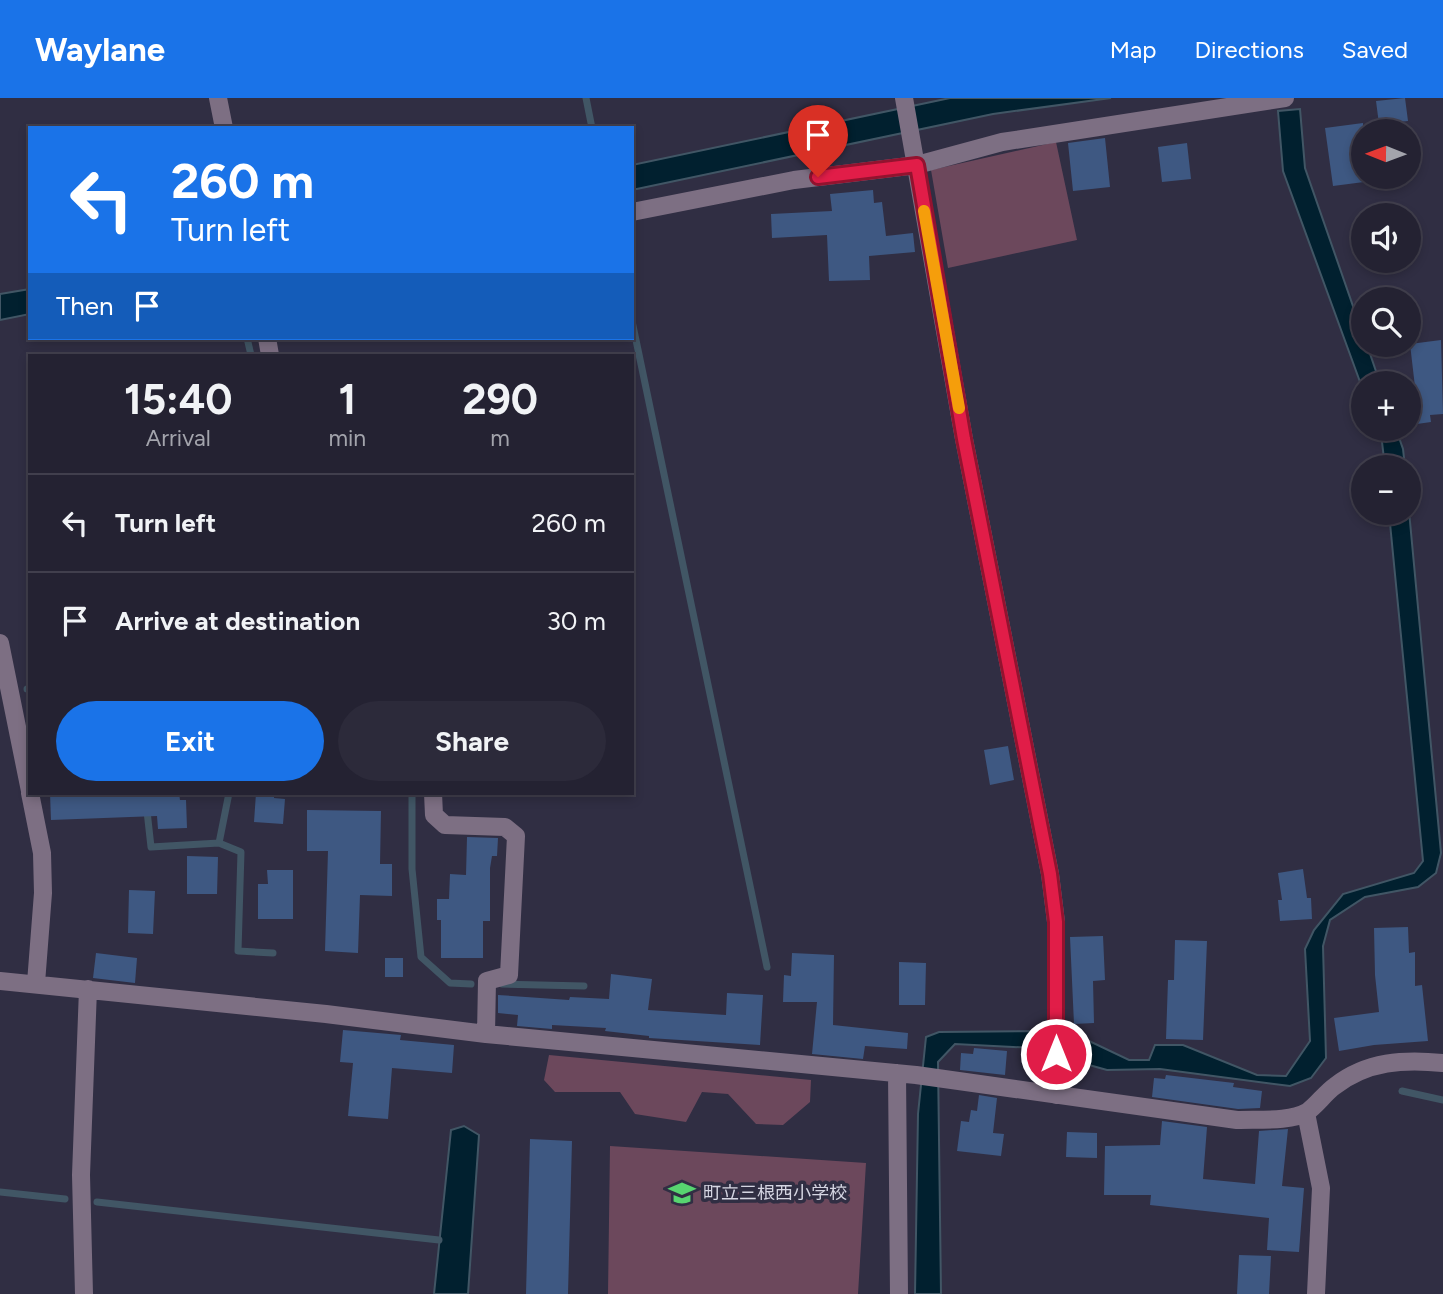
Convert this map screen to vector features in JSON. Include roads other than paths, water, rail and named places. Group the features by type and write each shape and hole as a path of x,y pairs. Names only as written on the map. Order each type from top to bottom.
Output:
{"street":[{"path":"218,98 224,126"},
{"path":"634,212 794,180 917,165 1002,142 1285,98"},
{"path":"904,102 964,439 1050,874 1056,922 1056,1095"},
{"path":"0,643 28,782"},
{"path":"31,795 42,853 43,893 36,983"},
{"path":"433,795 433,815 445,825 505,827 516,836 509,975 488,981 486,1034"},
{"path":"0,981 326,1014 486,1034 916,1075 1237,1120 1279,1119 1306,1113 1334,1086 1359,1069 1384,1063 1443,1063"},
{"path":"84,1294 80,1175 88,989"},
{"path":"897,1073 899,1294"},
{"path":"1306,1113 1321,1188 1316,1294"}],"water":[{"path":"950,98 1111,98 993,114 634,190 634,165"},
{"path":"1300,109 1305,168 1351,300 1351,357 1371,357 1376,371 1356,371 1283,171 1278,111"},
{"path":"28,289 28,314 0,320 0,294"},
{"path":"1400,441 1404,455 1384,455 1382,442"},
{"path":"1390,525 1410,525 1441,853 1436,873 1418,887 1365,897 1330,920 1323,946 1326,1058 1311,1078 1290,1086 1160,1069 1107,1070 1082,1063 1070,1049 1041,1044 1034,1048 955,1044 938,1062 941,1294 915,1294 918,1114 926,1037 939,1032 1040,1031 1085,1039 1129,1060 1149,1060 1155,1045 1183,1045 1257,1075 1286,1076 1310,1041 1305,949 1314,930 1343,894 1414,873 1423,861"},
{"path":"464,1126 479,1135 468,1294 434,1294 451,1130"}],"waterway":[{"path":"586,98 592,126"},
{"path":"634,331 767,967"},
{"path":"247,340 251,354"},
{"path":"145,795 151,847 219,843 241,852 238,951 273,953"},
{"path":"219,843 229,795"},
{"path":"412,795 412,869 421,957 450,983 471,984"},
{"path":"502,984 584,986"},
{"path":"1402,1091 1443,1100"},
{"path":"0,1192 65,1199"},
{"path":"97,1202 439,1240"}],"place":[{"name":"町立三根西小学校","path":"682,1193"}]}
